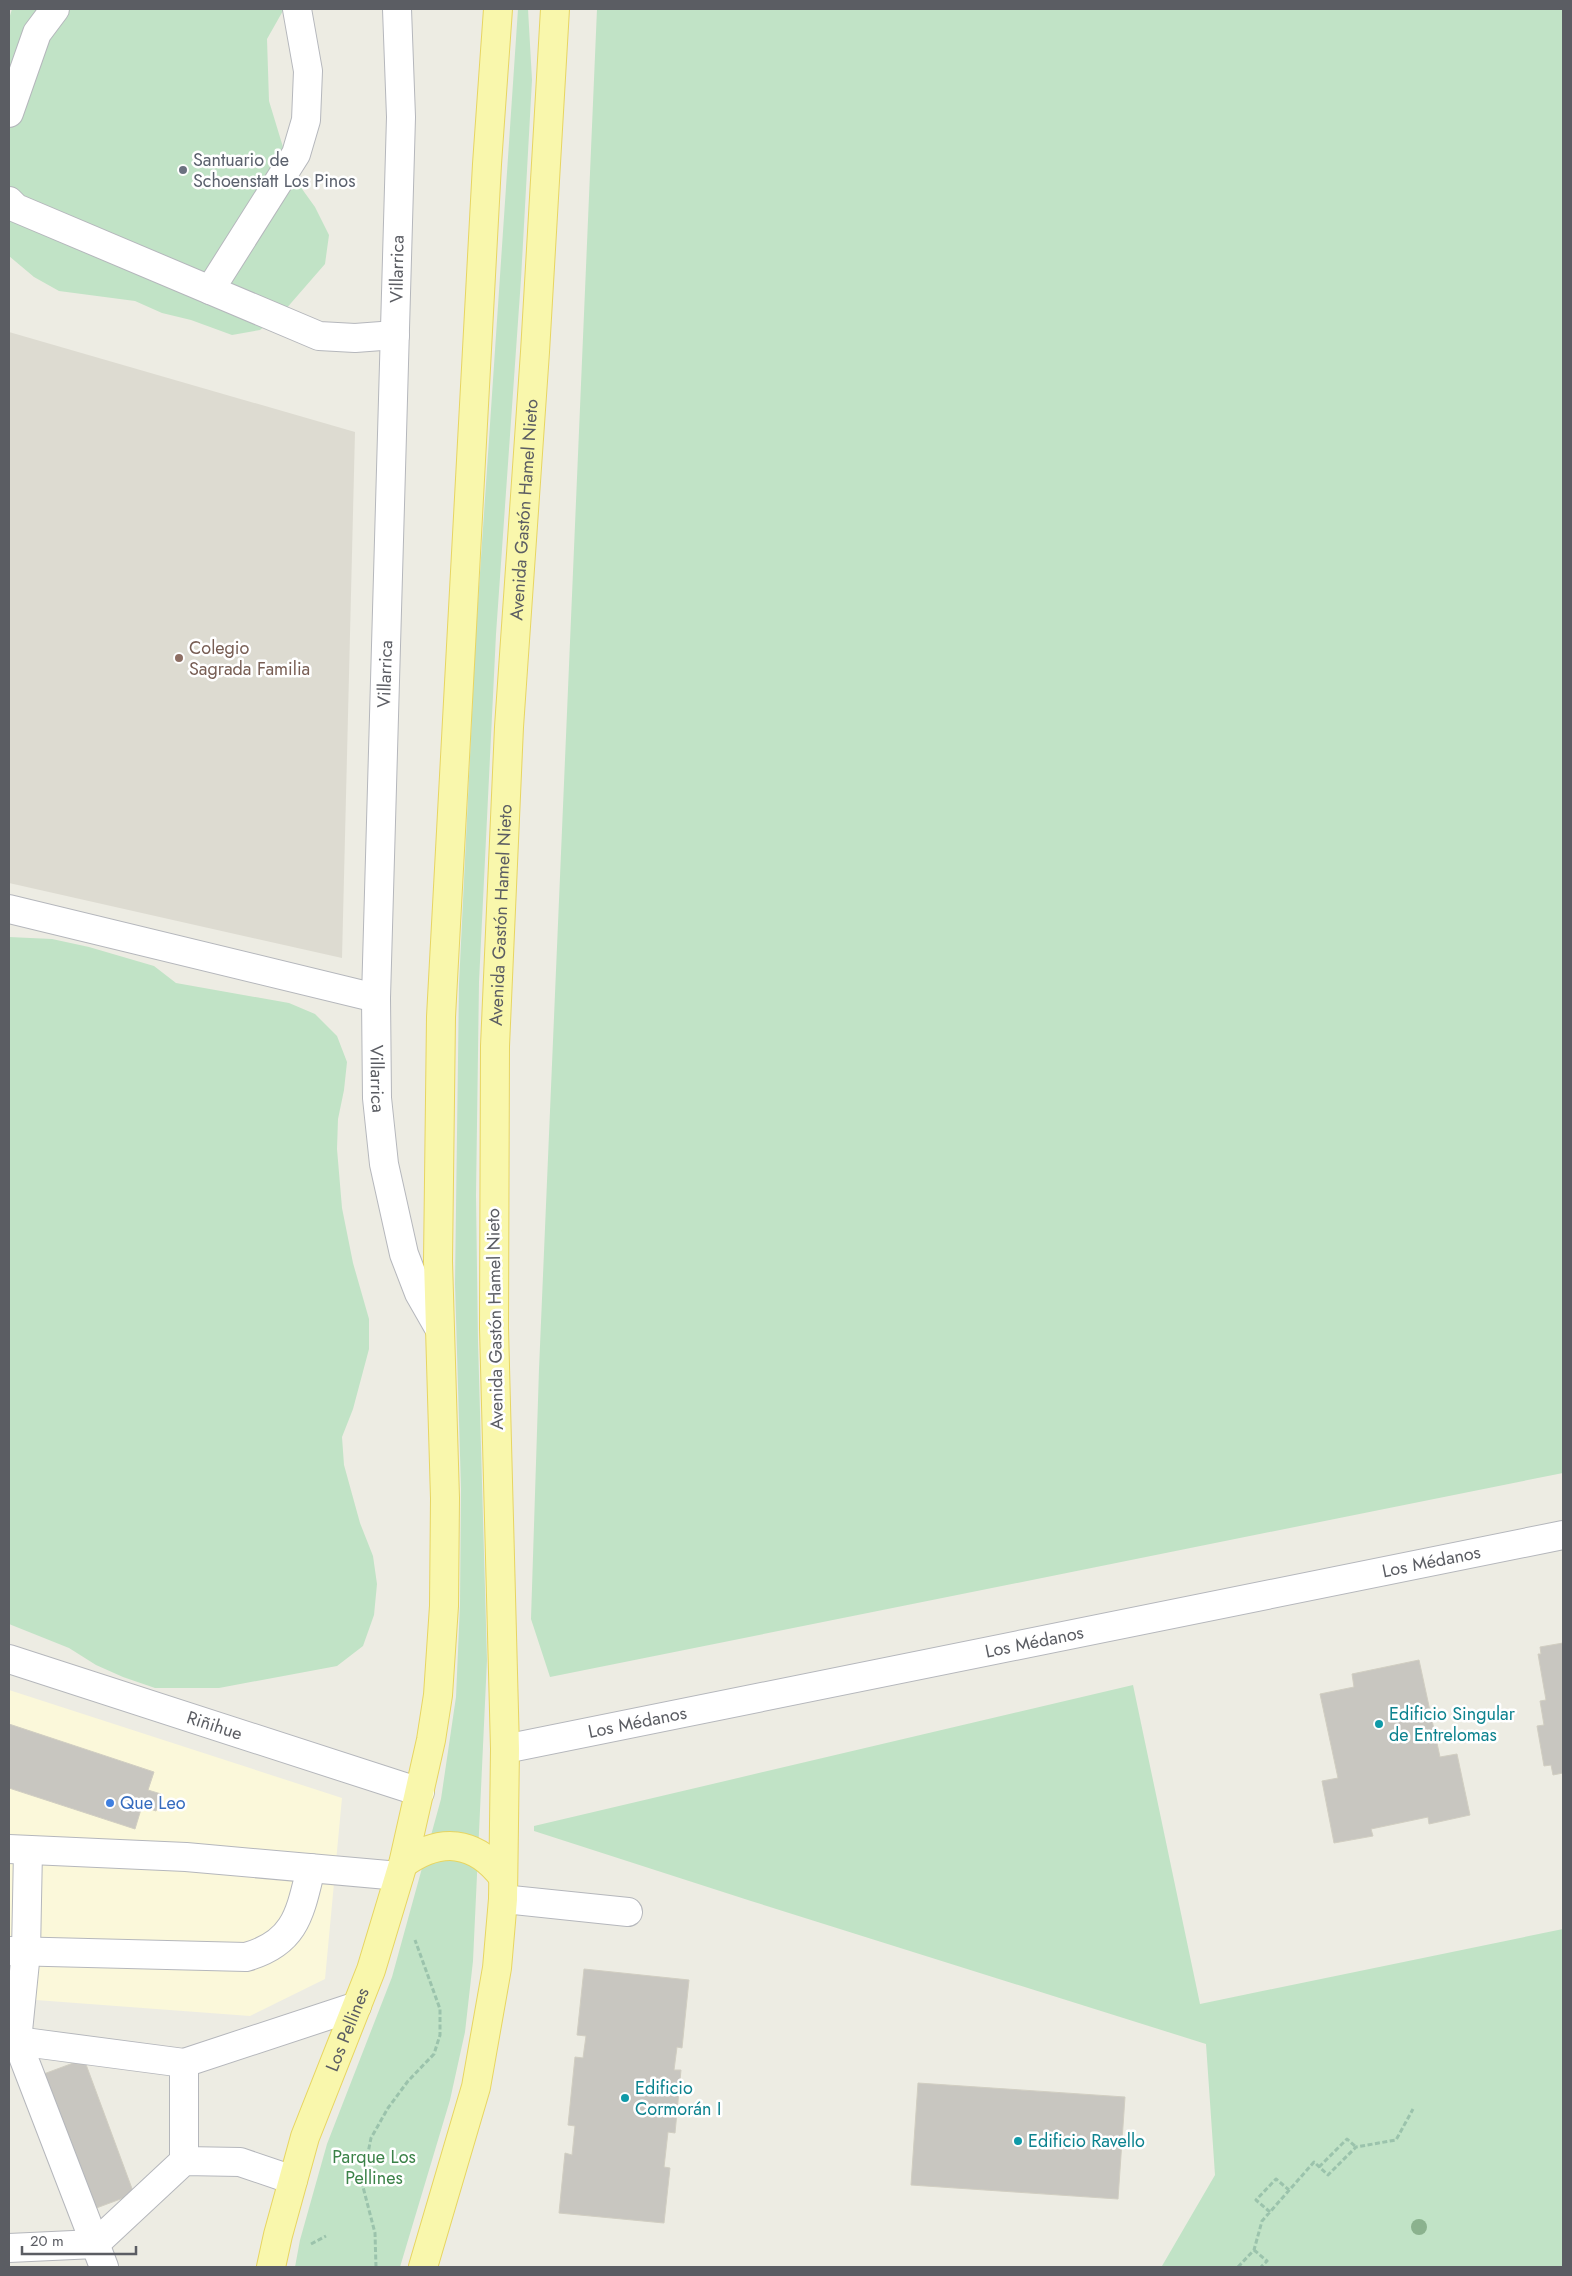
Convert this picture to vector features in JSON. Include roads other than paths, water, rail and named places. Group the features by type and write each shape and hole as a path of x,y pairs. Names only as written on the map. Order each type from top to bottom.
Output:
{"main road":[{"path":"420,1792 438,1695 444,1606 445,1498 439,1328 441,1017 484,203 498,9"},
{"name":"Avenida Gastón Hamel Nieto","path":"503,1888 505,1749 494,1328 495,1046 509,728 536,352 555,9"},
{"name":"Los Pellines","path":"271,2267 306,2137 357,2006 389,1911 420,1792"},
{"path":"401,1870 417,1853 434,1847 452,1846 469,1849 483,1856 494,1866 503,1888 498,1968 476,2086 423,2267"}],"street":[{"path":"9,112 37,32 55,9"},
{"path":"210,290 296,154 306,120 308,71 297,9"},
{"name":"Villarrica","path":"397,9 400,117 376,998 377,1098 384,1164 404,1254 419,1293 439,1328"},
{"path":"9,201 16,208 318,336 355,338 395,336"},
{"path":"9,910 376,998"},
{"name":"Los Médanos","path":"505,1749 1563,1535"},
{"name":"Riñihue","path":"9,1659 420,1792"},
{"path":"99,2256 13,2042 17,1951 18,1850 186,1857 311,1868 401,1870"},
{"path":"17,1951 232,1958 260,1953 273,1947 294,1925 300,1912 311,1868"},
{"path":"503,1888 628,1912"},
{"path":"13,2042 184,2063 357,2006"},
{"path":"99,2256 184,2161 184,2063"},
{"path":"184,2161 240,2162 294,2180"},
{"path":"9,2248 99,2256"}],"place":[{"name":"Santuario de Schoenstatt Los Pinos","path":"183,170"},
{"name":"Colegio Sagrada Familia","path":"179,658"},
{"name":"Edificio Singular de Entrelomas","path":"1379,1724"},
{"name":"Que Leo","path":"110,1803"},
{"name":"Edificio Cormorán I","path":"625,2098"},
{"name":"Edificio Ravello","path":"1018,2141"}],"park label":[{"name":"Parque Los Pellines","path":"374,2167"}]}
